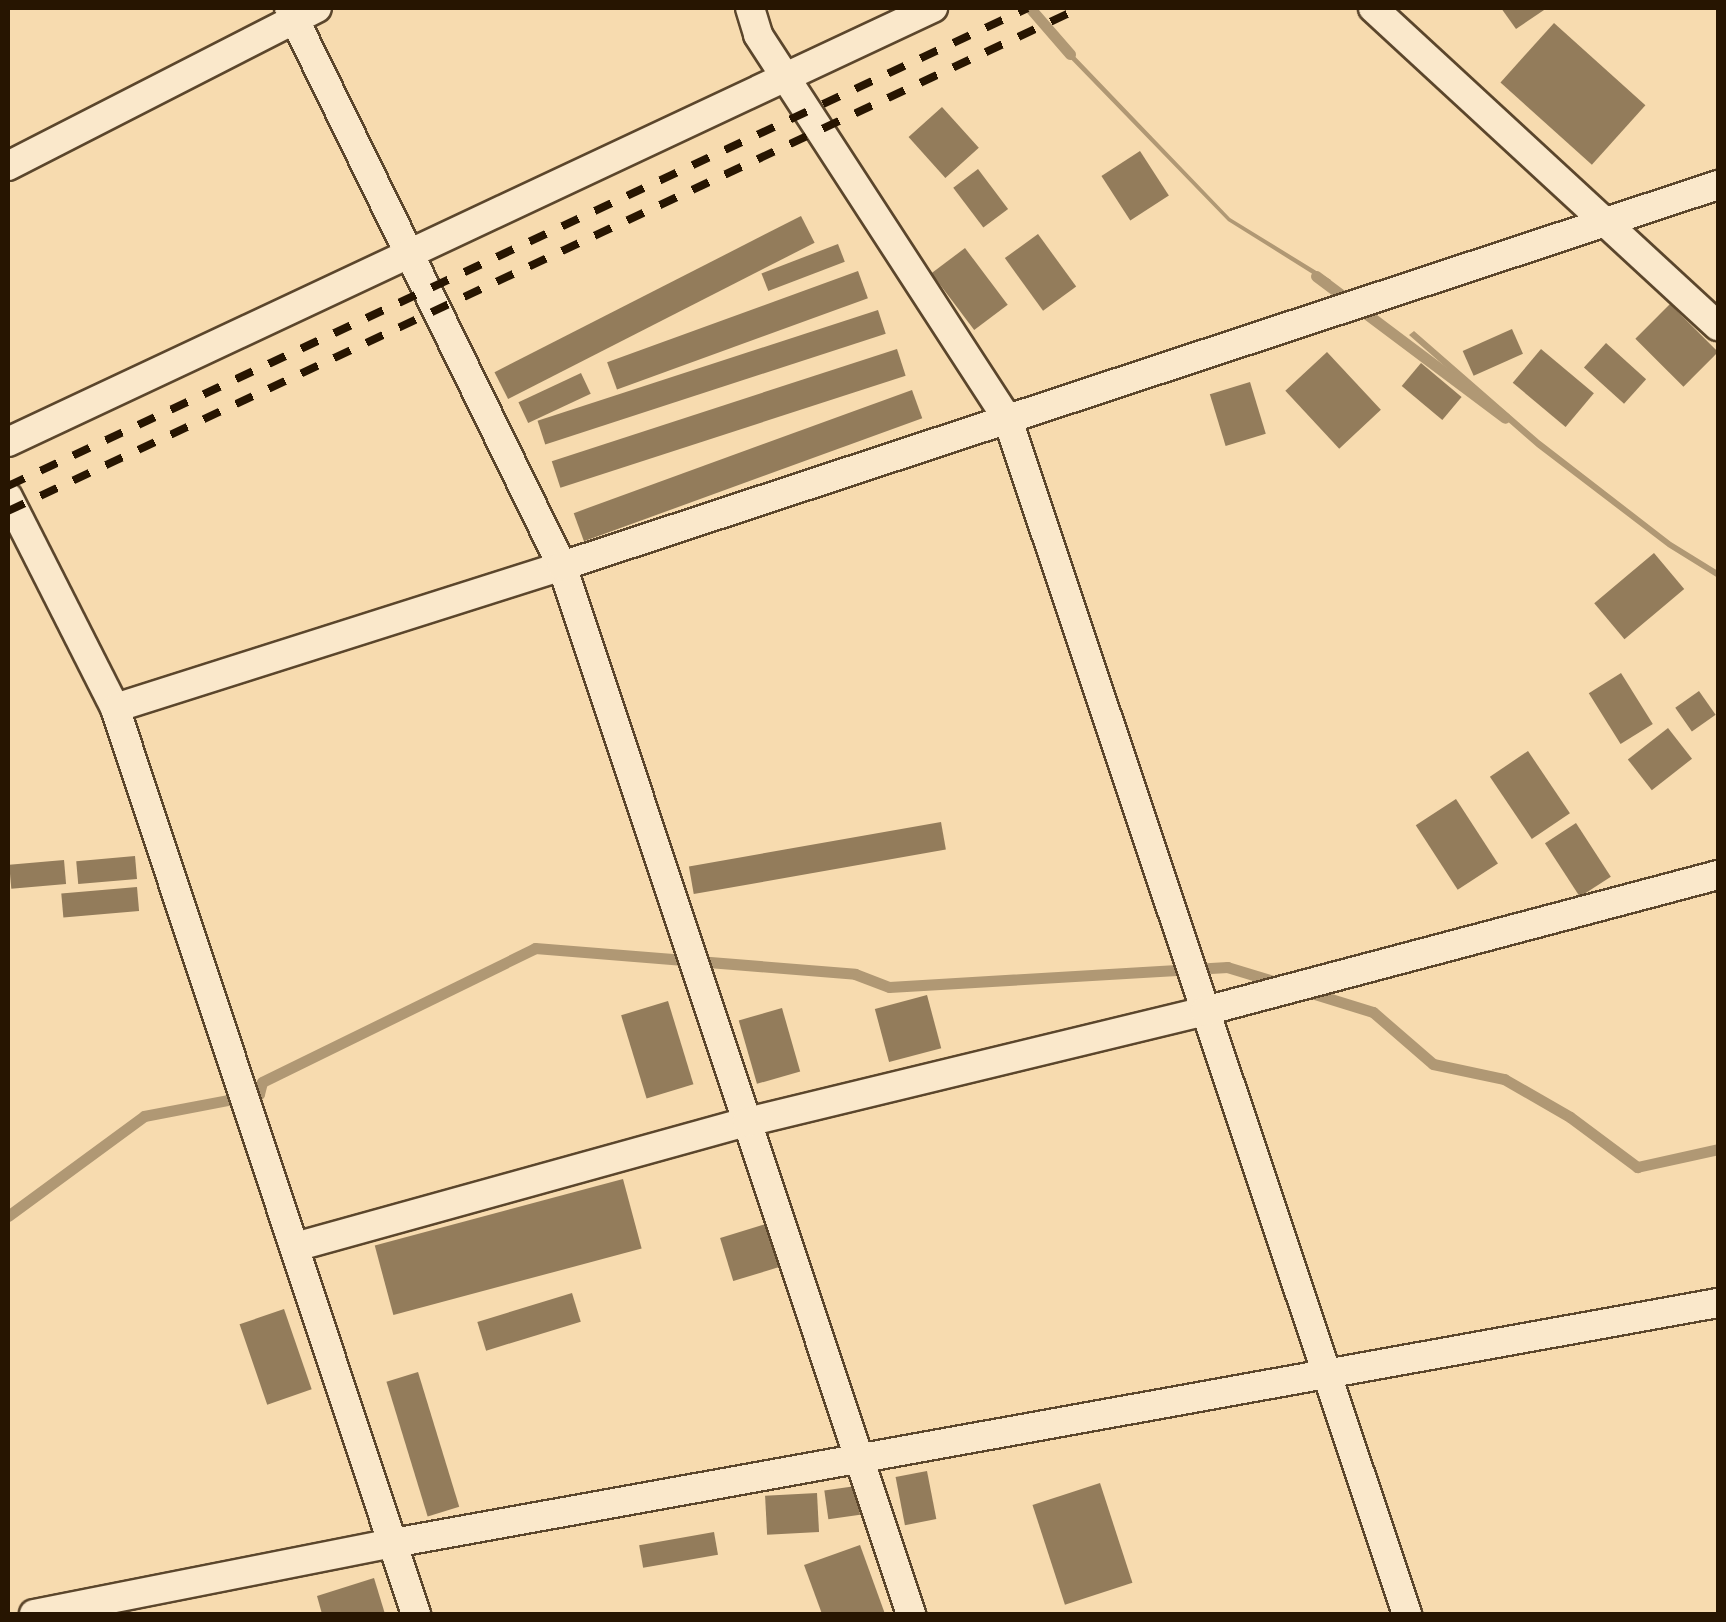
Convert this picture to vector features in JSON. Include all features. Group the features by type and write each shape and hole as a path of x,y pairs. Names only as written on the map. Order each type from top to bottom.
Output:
{"street":[{"path":"750,8 758,35 1008,420 1407,1614"},
{"path":"8,442 933,8"},
{"path":"1372,8 1610,222 1718,326"},
{"path":"8,166 300,11 409,254 562,566 911,1614"},
{"path":"115,708 562,566 1718,185"},
{"path":"8,498 115,708 416,1614"},
{"path":"294,1247 747,1122 1205,1011 1718,879"},
{"path":"34,1614 393,1542 1327,1376 1718,1302"}],"shaded area":[{"path":"1064,45 1230,218 1331,280 1327,283 1228,221 1060,48"},
{"path":"1414,331 1539,440 1671,542 1718,571 1718,578 1668,547 1537,447 1409,335"}],"building":[{"path":"1501,8 1547,8 1516,29"},
{"path":"1554,23 1645,105 1592,165 1500,82"},
{"path":"942,107 979,148 945,178 909,137"},
{"path":"1140,151 1169,195 1130,221 1101,176"},
{"path":"978,169 1008,209 983,228 953,188"},
{"path":"801,216 815,243 508,399 494,372"},
{"path":"1038,234 1076,287 1043,311 1005,258"},
{"path":"838,244 845,262 768,291 761,273"},
{"path":"965,248 1008,305 974,330 931,273"},
{"path":"858,271 868,298 617,390 607,362"},
{"path":"1670,304 1718,352 1683,387 1635,339"},
{"path":"878,310 886,334 545,444 538,421"},
{"path":"1512,329 1523,354 1474,376 1463,351"},
{"path":"1606,343 1646,379 1624,404 1584,368"},
{"path":"897,349 906,376 560,488 552,461"},
{"path":"1541,349 1594,393 1566,427 1513,383"},
{"path":"1327,352 1381,410 1339,449 1285,391"},
{"path":"1421,363 1462,397 1442,420 1402,386"},
{"path":"581,373 591,394 528,423 518,402"},
{"path":"1250,382 1266,434 1226,446 1210,394"},
{"path":"912,390 922,418 584,541 574,513"},
{"path":"1654,553 1684,589 1624,639 1594,603"},
{"path":"1621,673 1653,724 1621,744 1589,693"},
{"path":"1699,691 1716,715 1692,731 1675,708"},
{"path":"1668,728 1692,759 1652,790 1628,759"},
{"path":"1528,751 1570,813 1532,839 1490,777"},
{"path":"1456,799 1498,864 1458,890 1416,825"},
{"path":"941,822 946,850 694,894 689,866"},
{"path":"1576,823 1611,877 1580,897 1545,843"},
{"path":"135,856 137,879 78,884 76,861"},
{"path":"64,860 66,884 11,889 9,865"},
{"path":"137,887 139,911 63,918 61,894"},
{"path":"927,995 941,1048 889,1062 875,1009"},
{"path":"668,1001 693,1084 647,1099 621,1015"},
{"path":"782,1008 800,1071 757,1084 739,1020"},
{"path":"623,1179 642,1249 393,1315 375,1246"},
{"path":"766,1224 779,1267 733,1281 720,1238"},
{"path":"572,1293 581,1322 486,1351 477,1322"},
{"path":"284,1309 312,1389 267,1405 240,1324"},
{"path":"418,1372 459,1507 428,1516 386,1382"},
{"path":"927,1471 936,1519 905,1525 896,1477"},
{"path":"1100,1483 1132,1583 1065,1605 1032,1505"},
{"path":"856,1486 860,1515 828,1519 824,1490"},
{"path":"817,1493 819,1532 767,1535 765,1496"},
{"path":"714,1532 718,1555 643,1568 639,1545"},
{"path":"860,1545 885,1614 822,1614 804,1565"},
{"path":"374,1578 385,1614 322,1614 317,1596"}],"waterway":[{"path":"1030,8 1070,54"},
{"path":"1316,276 1505,418"},
{"path":"8,1216 144,1116 259,1094 262,1082 535,948 855,974 889,987 1227,967 1283,984"},
{"path":"1305,991 1373,1012 1433,1064 1504,1079 1570,1117 1637,1167 1718,1149"}],"railway":[{"path":"8,486 1028,8"},
{"path":"8,511 1080,8"}]}
